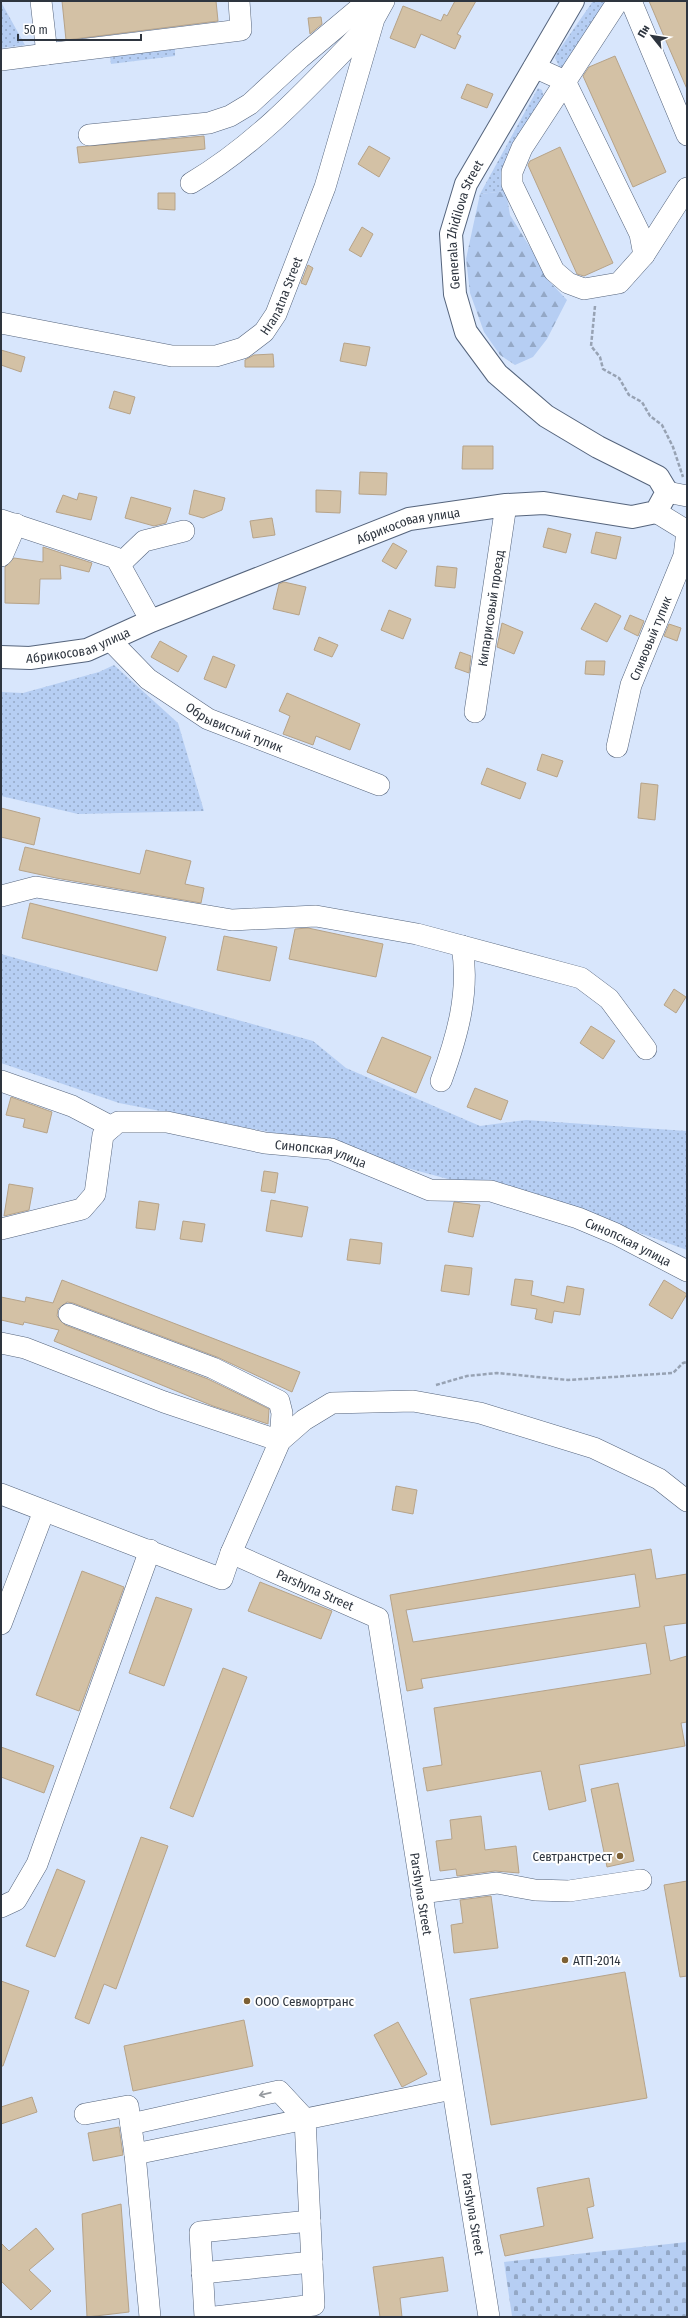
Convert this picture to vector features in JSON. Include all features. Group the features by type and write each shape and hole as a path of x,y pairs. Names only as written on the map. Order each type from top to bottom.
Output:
{"main road":[{"name":"Generala Zhidilova Street","path":"573,1 466,184 451,234 454,294 466,332 497,374 546,416 598,447 658,476 680,489"},
{"path":"656,512 680,489"},
{"name":"Абрикосовая улица","path":"1,657 30,658 87,650 151,621 409,519 506,505 544,502 632,517 656,512"}],"street":[{"path":"41,1 47,54"},
{"path":"1,60 241,30 239,1"},
{"path":"89,135 210,123 230,116 250,104 300,58 368,1"},
{"path":"191,183 212,171 261,134 359,35 382,1"},
{"name":"Hranatna Street","path":"1,324 172,356 216,356 243,348 264,332 276,314 324,187 374,19 382,1"},
{"path":"618,1 565,81 516,161 512,172 512,184 554,271 568,283 584,290 619,283 644,255 687,188"},
{"path":"631,1 687,135"},
{"path":"534,67 565,81 640,234 644,255"},
{"name":"Кипарисовый проезд","path":"475,712 506,505"},
{"name":"Сливовый тупик","path":"617,747 631,685 684,556 687,532 656,512"},
{"path":"1,556 3,554 8,522 116,558 151,621"},
{"path":"120,564 144,541 184,531"},
{"name":"Обрывистый тупик","path":"110,640 148,679 208,719 379,785"},
{"path":"1,896 36,887 232,920 316,916 417,934 581,978 609,999 646,1049"},
{"path":"441,1081 451,1052 463,1002 466,968 462,946"},
{"path":"1,1081 72,1106 112,1128 103,1135 95,1194 82,1209 1,1229"},
{"name":"Синопская улица","path":"112,1128 118,1122 168,1122 265,1143 331,1149 430,1190 491,1191 578,1218 616,1234 687,1271"},
{"path":"1,1494 150,1550 222,1579 237,1556 280,1441 282,1413 279,1401 213,1368 69,1314"},
{"path":"1,1343 26,1348 164,1402 280,1441"},
{"path":"280,1441 304,1420 332,1403 368,1401 418,1402 480,1413 594,1448 659,1479 687,1501"},
{"path":"1,1624 44,1510"},
{"path":"1,1907 16,1900 37,1864 150,1550"},
{"name":"Parshyna Street","path":"237,1556 378,1618 489,2317"},
{"path":"421,1893 497,1883 535,1890 569,1891 641,1880"},
{"path":"135,2154 452,2089"},
{"path":"131,2124 279,2090 305,2119 314,2305 215,2317"},
{"path":"85,2114 128,2106 135,2154 150,2317"},
{"path":"205,2317 200,2232 310,2221"},
{"path":"202,2273 312,2262"}],"path":[{"path":"596,287 591,346 600,357 603,369 619,378 629,395 642,402 650,416 662,425 673,447 680,489"},
{"path":"418,1402 419,1391 467,1376 497,1373 568,1380 609,1378 673,1373 683,1363 687,1362"}],"green space":[{"path":"593,1 609,1 561,70 555,58 557,53"},
{"path":"1,2 25,45 1,48"},
{"path":"175,49 175,56 111,64 110,57"},
{"path":"538,88 542,90 544,98 506,191 480,194"},
{"path":"506,191 510,215 548,280 567,300 547,339 533,357 515,365 500,355 484,332 470,293 466,259 480,194"},
{"path":"114,665 178,723 204,811 78,814 1,796 1,692 23,693 99,672"},
{"path":"1,954 313,1041 346,1068 480,1126 526,1120 687,1131 687,1250 504,1184 448,1179 280,1134 119,1103 1,1063"},
{"path":"687,2242 687,2317 512,2316 504,2262"}],"building":[{"path":"62,1 216,1 218,21 66,40"},
{"path":"455,1 476,1 457,34 461,36 455,49 421,34 415,48 390,38 403,6 441,21 444,14 447,16"},
{"path":"649,1 687,1 687,89 663,34"},
{"path":"321,17 322,24 310,34 308,18"},
{"path":"615,56 666,172 633,187 583,76 589,67"},
{"path":"467,84 493,94 487,108 461,98"},
{"path":"204,136 205,149 79,163 77,147"},
{"path":"369,146 390,158 379,177 358,164"},
{"path":"560,147 613,263 584,276 577,274 528,165 530,161"},
{"path":"158,193 175,193 175,210 158,209"},
{"path":"362,227 373,234 361,257 349,250"},
{"path":"308,265 313,268 306,285 301,283"},
{"path":"344,343 370,347 366,366 340,361"},
{"path":"1,350 25,357 21,372 1,365"},
{"path":"273,354 274,367 245,367 245,360 254,355"},
{"path":"114,391 135,397 130,414 109,408"},
{"path":"463,446 493,446 493,469 462,469"},
{"path":"360,472 387,473 386,495 359,494"},
{"path":"194,490 225,498 222,510 203,518 189,514"},
{"path":"316,490 341,491 340,513 316,512"},
{"path":"79,493 97,497 91,520 56,512 63,495 77,500"},
{"path":"131,497 171,508 166,523 154,526 125,518"},
{"path":"272,518 275,535 253,538 250,521"},
{"path":"548,528 571,534 566,553 543,547"},
{"path":"596,532 621,537 616,559 591,553"},
{"path":"393,543 407,551 396,569 382,561"},
{"path":"43,547 92,563 89,572 60,565 61,579 40,579 39,604 5,603 5,567 14,558 43,562"},
{"path":"437,566 457,568 455,588 435,586"},
{"path":"284,582 306,587 299,615 273,609 279,584"},
{"path":"595,603 621,616 607,642 581,629"},
{"path":"389,610 411,619 403,639 381,630"},
{"path":"630,615 644,621 638,636 624,629"},
{"path":"502,623 523,632 514,654 497,647"},
{"path":"669,624 681,628 677,641 664,636"},
{"path":"319,637 338,645 332,657 314,650"},
{"path":"160,641 187,656 178,672 151,657"},
{"path":"460,652 471,656 469,673 455,668"},
{"path":"213,656 235,665 226,688 204,679"},
{"path":"586,661 605,661 604,675 585,674"},
{"path":"287,693 360,724 350,750 316,736 313,745 283,734 290,716 279,711"},
{"path":"542,754 563,761 557,777 537,770"},
{"path":"487,768 526,783 520,799 481,784"},
{"path":"641,783 658,785 655,820 638,818"},
{"path":"1,808 40,818 34,845 1,837"},
{"path":"25,847 140,874 146,850 191,861 185,884 204,888 201,903 56,878 19,870"},
{"path":"30,903 166,937 157,971 22,938"},
{"path":"308,928 383,944 376,977 289,959 295,929"},
{"path":"224,936 277,947 270,981 217,970"},
{"path":"674,989 686,997 676,1013 664,1005"},
{"path":"591,1026 615,1041 603,1059 580,1043"},
{"path":"382,1037 431,1057 416,1093 367,1072"},
{"path":"475,1088 508,1101 501,1120 467,1107"},
{"path":"11,1097 52,1112 47,1133 23,1127 25,1119 6,1115"},
{"path":"264,1171 278,1173 275,1193 261,1191"},
{"path":"9,1184 33,1188 29,1210 4,1216"},
{"path":"271,1200 308,1207 302,1237 266,1231"},
{"path":"139,1201 159,1204 155,1230 136,1228"},
{"path":"454,1202 480,1205 473,1237 448,1232"},
{"path":"183,1221 205,1224 202,1242 180,1239"},
{"path":"350,1239 382,1243 380,1264 347,1260"},
{"path":"445,1265 472,1268 469,1295 441,1291"},
{"path":"515,1279 533,1281 531,1295 564,1303 567,1286 584,1289 580,1315 554,1311 552,1323 535,1319 537,1309 511,1305"},
{"path":"62,1280 300,1372 292,1392 217,1357 73,1303 67,1302 58,1309 57,1316 65,1325 208,1379 269,1409 268,1424 213,1406 54,1341 59,1330 24,1322 23,1325 1,1320 1,1297 25,1302 26,1297 53,1303"},
{"path":"664,1280 687,1294 672,1319 649,1305"},
{"path":"396,1486 417,1490 413,1514 392,1510"},
{"path":"651,1549 656,1579 687,1574 687,1623 664,1626 670,1661 687,1656 687,1722 681,1723 685,1746 579,1765 586,1801 549,1810 541,1771 427,1791 423,1768 442,1765 434,1708 651,1674 646,1643 421,1679 423,1688 407,1691 390,1595","holes":["635,1574 640,1607 413,1642 406,1610"]},
{"path":"82,1571 124,1587 79,1711 36,1695"},
{"path":"260,1582 332,1611 321,1639 248,1611"},
{"path":"156,1597 192,1609 164,1686 129,1673"},
{"path":"223,1668 247,1677 193,1817 170,1808"},
{"path":"1,1747 54,1766 44,1793 1,1777"},
{"path":"618,1783 634,1861 607,1867 591,1789"},
{"path":"481,1816 485,1850 516,1846 519,1873 495,1871 457,1876 456,1869 440,1871 436,1841 452,1839 450,1820"},
{"path":"141,1837 168,1846 116,1989 104,1984 89,2024 75,2018"},
{"path":"57,1869 85,1881 55,1957 26,1946"},
{"path":"687,1881 687,1976 680,1977 664,1885"},
{"path":"491,1896 498,1948 454,1953 451,1925 463,1923 460,1900"},
{"path":"625,1972 647,2098 491,2125 470,1999"},
{"path":"1,1981 29,1991 3,2066 1,2066"},
{"path":"244,2020 253,2066 133,2091 124,2046"},
{"path":"398,2022 427,2074 402,2087 374,2035"},
{"path":"32,2097 37,2112 1,2124 1,2107"},
{"path":"119,2127 123,2155 93,2161 88,2133"},
{"path":"589,2178 594,2206 587,2208 593,2238 505,2256 500,2235 544,2226 537,2188"},
{"path":"121,2204 129,2312 87,2317 82,2214"},
{"path":"36,2228 54,2249 29,2270 51,2291 31,2310 1,2281 1,2243 9,2251"},
{"path":"443,2257 448,2291 400,2298 402,2317 380,2317 373,2267"}],"place":[{"name":"Севтранстрест","path":"620,1856"},
{"name":"АТП-2014","path":"565,1960"},
{"name":"ООО Севмортранс","path":"247,2001"}]}
